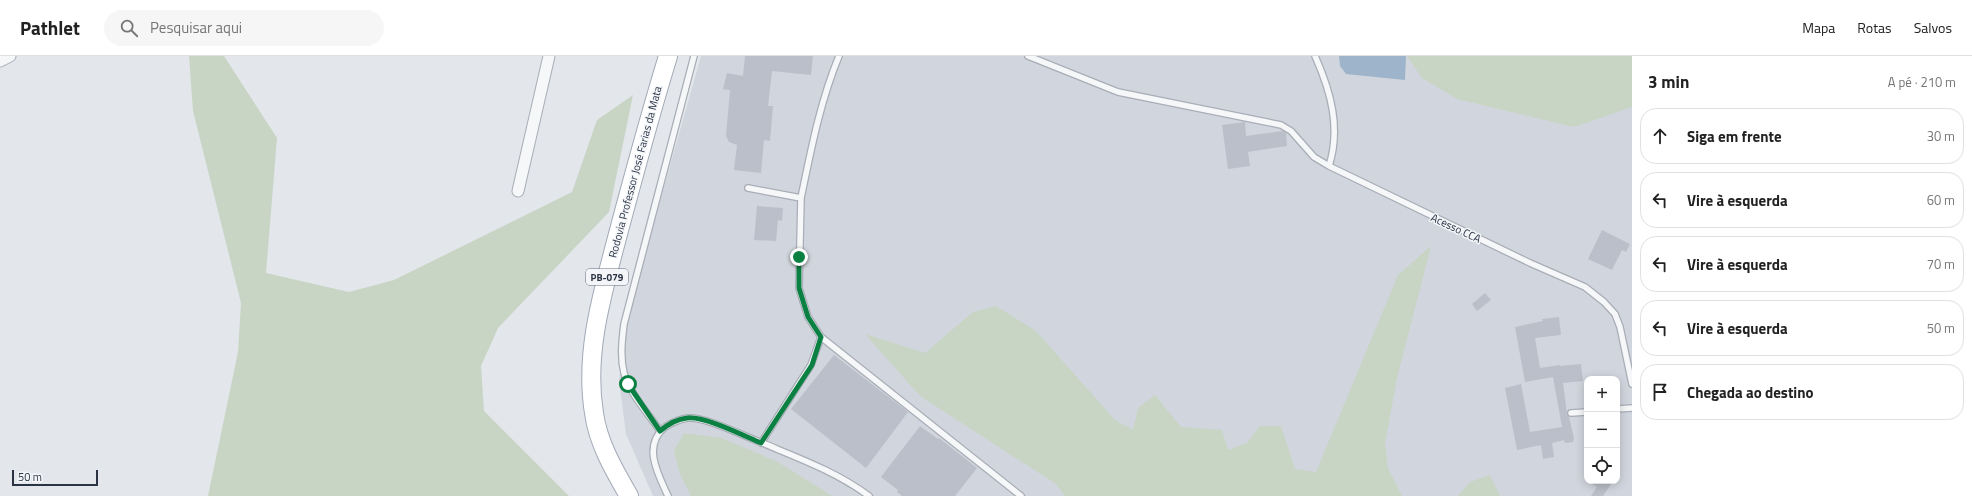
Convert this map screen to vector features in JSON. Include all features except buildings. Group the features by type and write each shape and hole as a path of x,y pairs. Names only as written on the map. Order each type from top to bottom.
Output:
{"main road":[{"name":"Rodovia Professor José Farias da Mata","path":"629,496 610,461 600,438 594,413 591,362 602,298 666,58"}],"street":[{"path":"0,60 10,56"},
{"path":"518,191 549,56"}],"lane":[{"path":"660,431 628,384 624,372 621,352 624,324 694,56"},
{"path":"839,56 830,78 817,126 801,198 799,288 808,317 821,337 1021,496"},
{"name":"Acesso CCA","path":"1028,56 1118,92 1281,125 1291,131 1314,157 1329,166 1502,250 1585,287 1604,302 1615,314 1620,327 1632,384"},
{"path":"1315,56 1325,79 1335,127 1334,150 1329,166"},
{"path":"748,188 801,198"},
{"path":"761,443 812,365 821,337"},
{"path":"1620,409 1632,408"},
{"path":"1571,413 1584,412"},
{"path":"668,496 656,468 652,452 654,440 660,431 668,425 688,418 710,423 826,469 851,483 869,496"}],"shaded area":[{"path":"701,56 1632,56 1632,496 653,496 626,434 619,380 631,304"}],"green space":[{"path":"189,56 224,56 277,138 266,273 349,292 394,280 572,192 597,120 633,95 609,212 498,328 481,366 484,411 569,496 208,496 238,352 241,303 193,111"},
{"path":"1407,56 1632,56 1632,107 1574,127 1457,99 1422,78"},
{"path":"1431,246 1397,378 1385,443 1388,468 1402,496 1065,496 1056,484 920,396 865,334 925,353 973,312 996,306 1036,331 1115,420 1133,430 1138,408 1155,395 1181,427 1222,430 1228,450 1247,443 1260,426 1281,426 1295,469 1316,472 1398,275"},
{"path":"684,433 721,438 778,462 832,496 691,496 680,474 674,451"},
{"path":"1490,475 1500,496 1458,496 1470,482"}],"water":[{"path":"1339,56 1406,56 1405,80 1346,74 1340,66"}],"route":[{"path":"628,384 660,431 668,425 688,418 704,421 761,443 812,365 821,337 808,317 799,288 799,257"}]}
